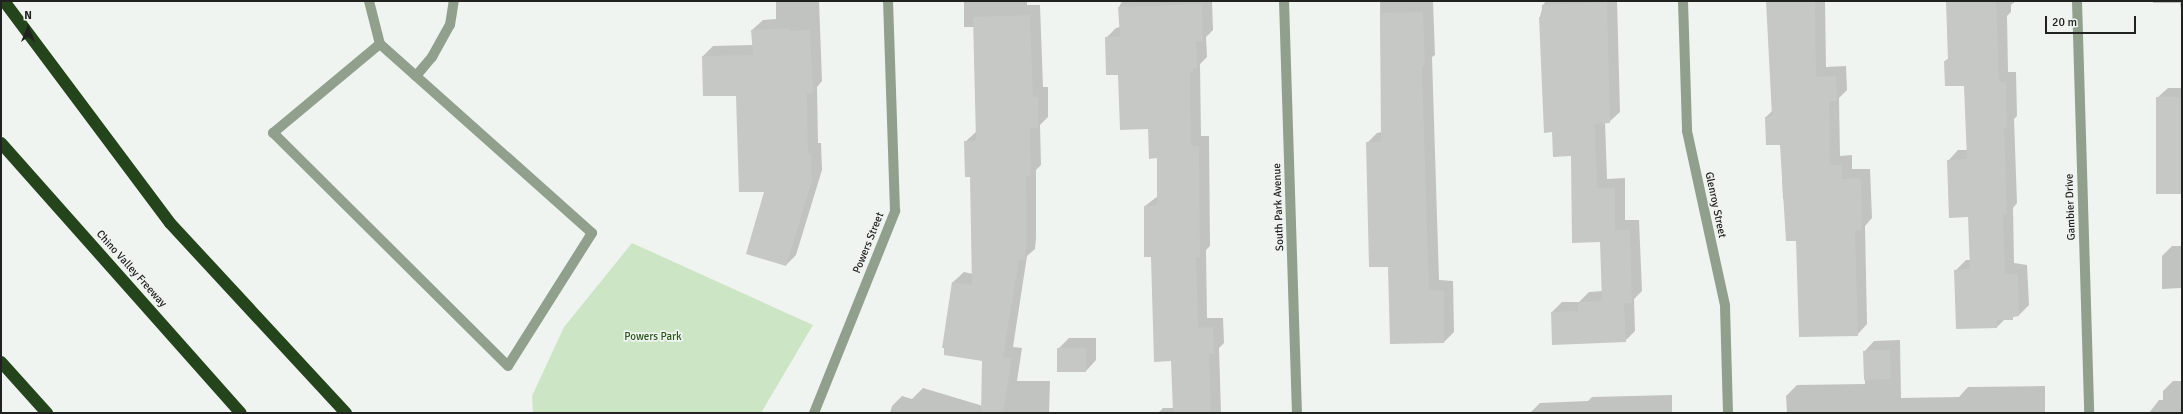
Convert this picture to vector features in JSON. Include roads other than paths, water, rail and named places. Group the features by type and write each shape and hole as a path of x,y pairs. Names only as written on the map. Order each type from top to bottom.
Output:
{"highway":[{"path":"4,1 170,224 346,413"},
{"name":"Chino Valley Freeway","path":"1,143 241,413"},
{"path":"1,362 47,413"}],"street":[{"path":"369,1 380,44 592,233 508,366 273,133 380,44"},
{"path":"416,76 432,57 450,25 454,1"},
{"name":"Powers Street","path":"814,413 895,211 888,1"},
{"name":"South Park Avenue","path":"1284,1 1297,413"},
{"name":"Glenroy Street","path":"1683,1 1687,131 1725,306 1728,413"},
{"name":"Gambier Drive","path":"2077,1 2089,413"}],"park label":[{"name":"Powers Park","path":"653,337"}]}
